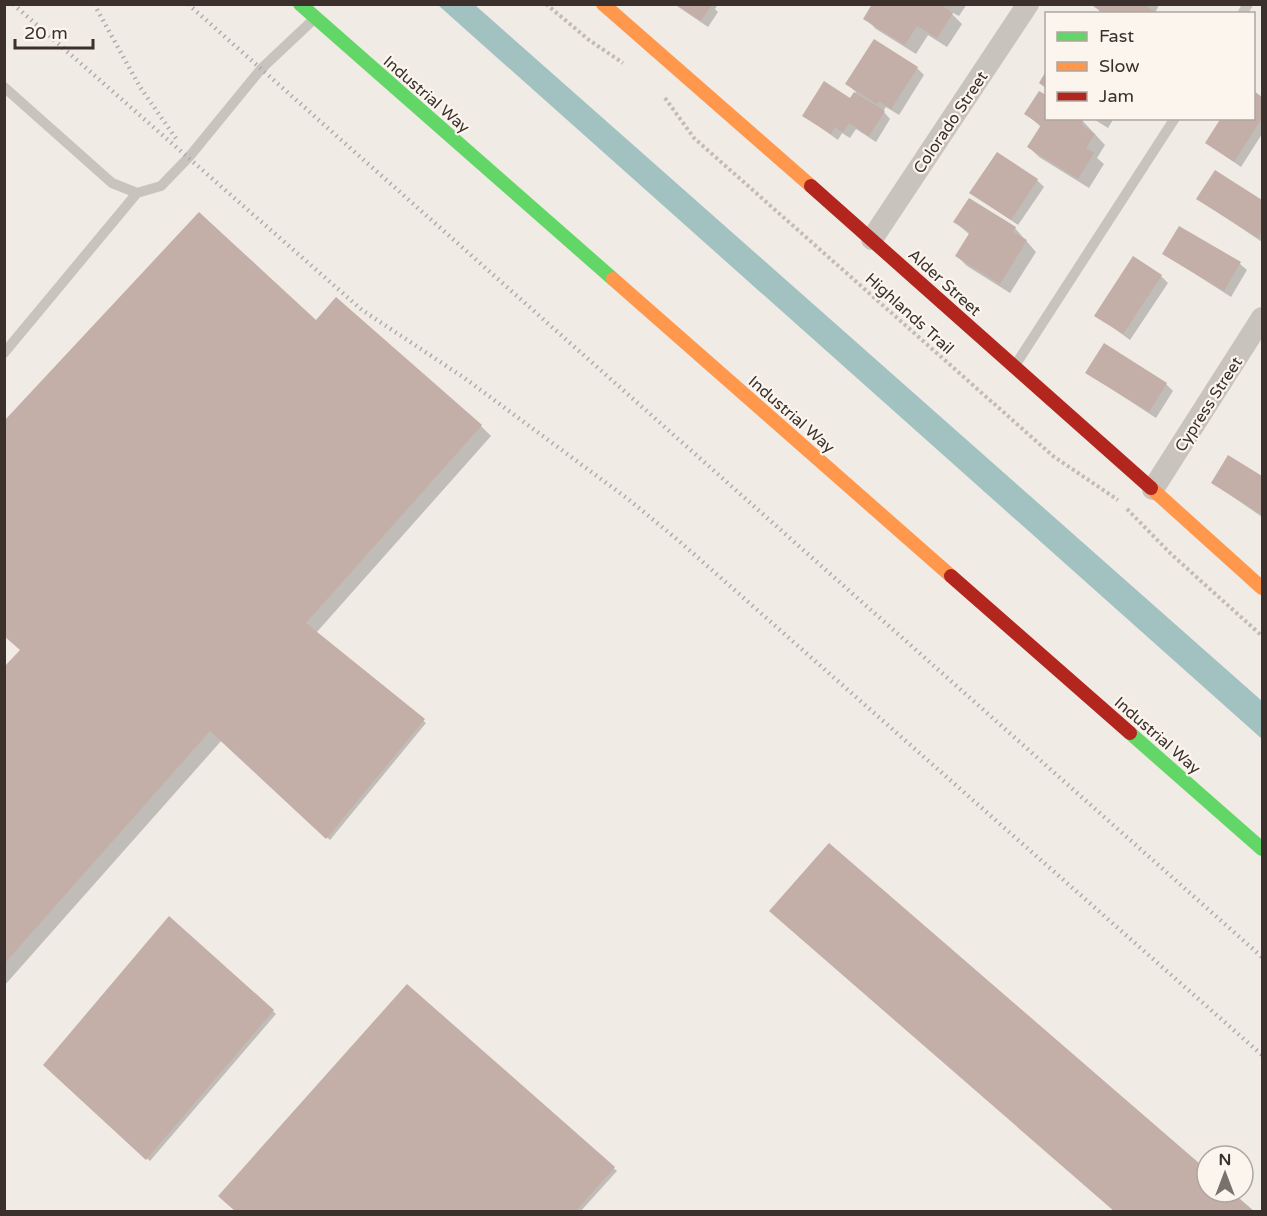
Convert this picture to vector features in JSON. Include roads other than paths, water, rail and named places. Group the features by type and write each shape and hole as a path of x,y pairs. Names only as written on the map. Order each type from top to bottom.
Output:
{"main road":[{"name":"Alder Street","path":"603,4 872,239 1263,588"},
{"name":"Industrial Way","path":"315,9 1263,849"}],"street":[{"name":"Colorado Street","path":"872,239 1028,4"},
{"name":"Cypress Street","path":"1153,489 1263,318"}],"lane":[{"path":"4,353 136,193 161,186 189,157 225,110 315,9"},
{"path":"4,87 112,183 136,193"},
{"path":"1015,366 1174,120"}],"water":[{"path":"438,5 475,5 1262,701 1262,739"}],"railway":[{"path":"13,4 362,310 463,377 628,499 679,541 1262,1055"},
{"path":"94,4 140,87 177,140"},
{"path":"188,4 1262,957"}]}
